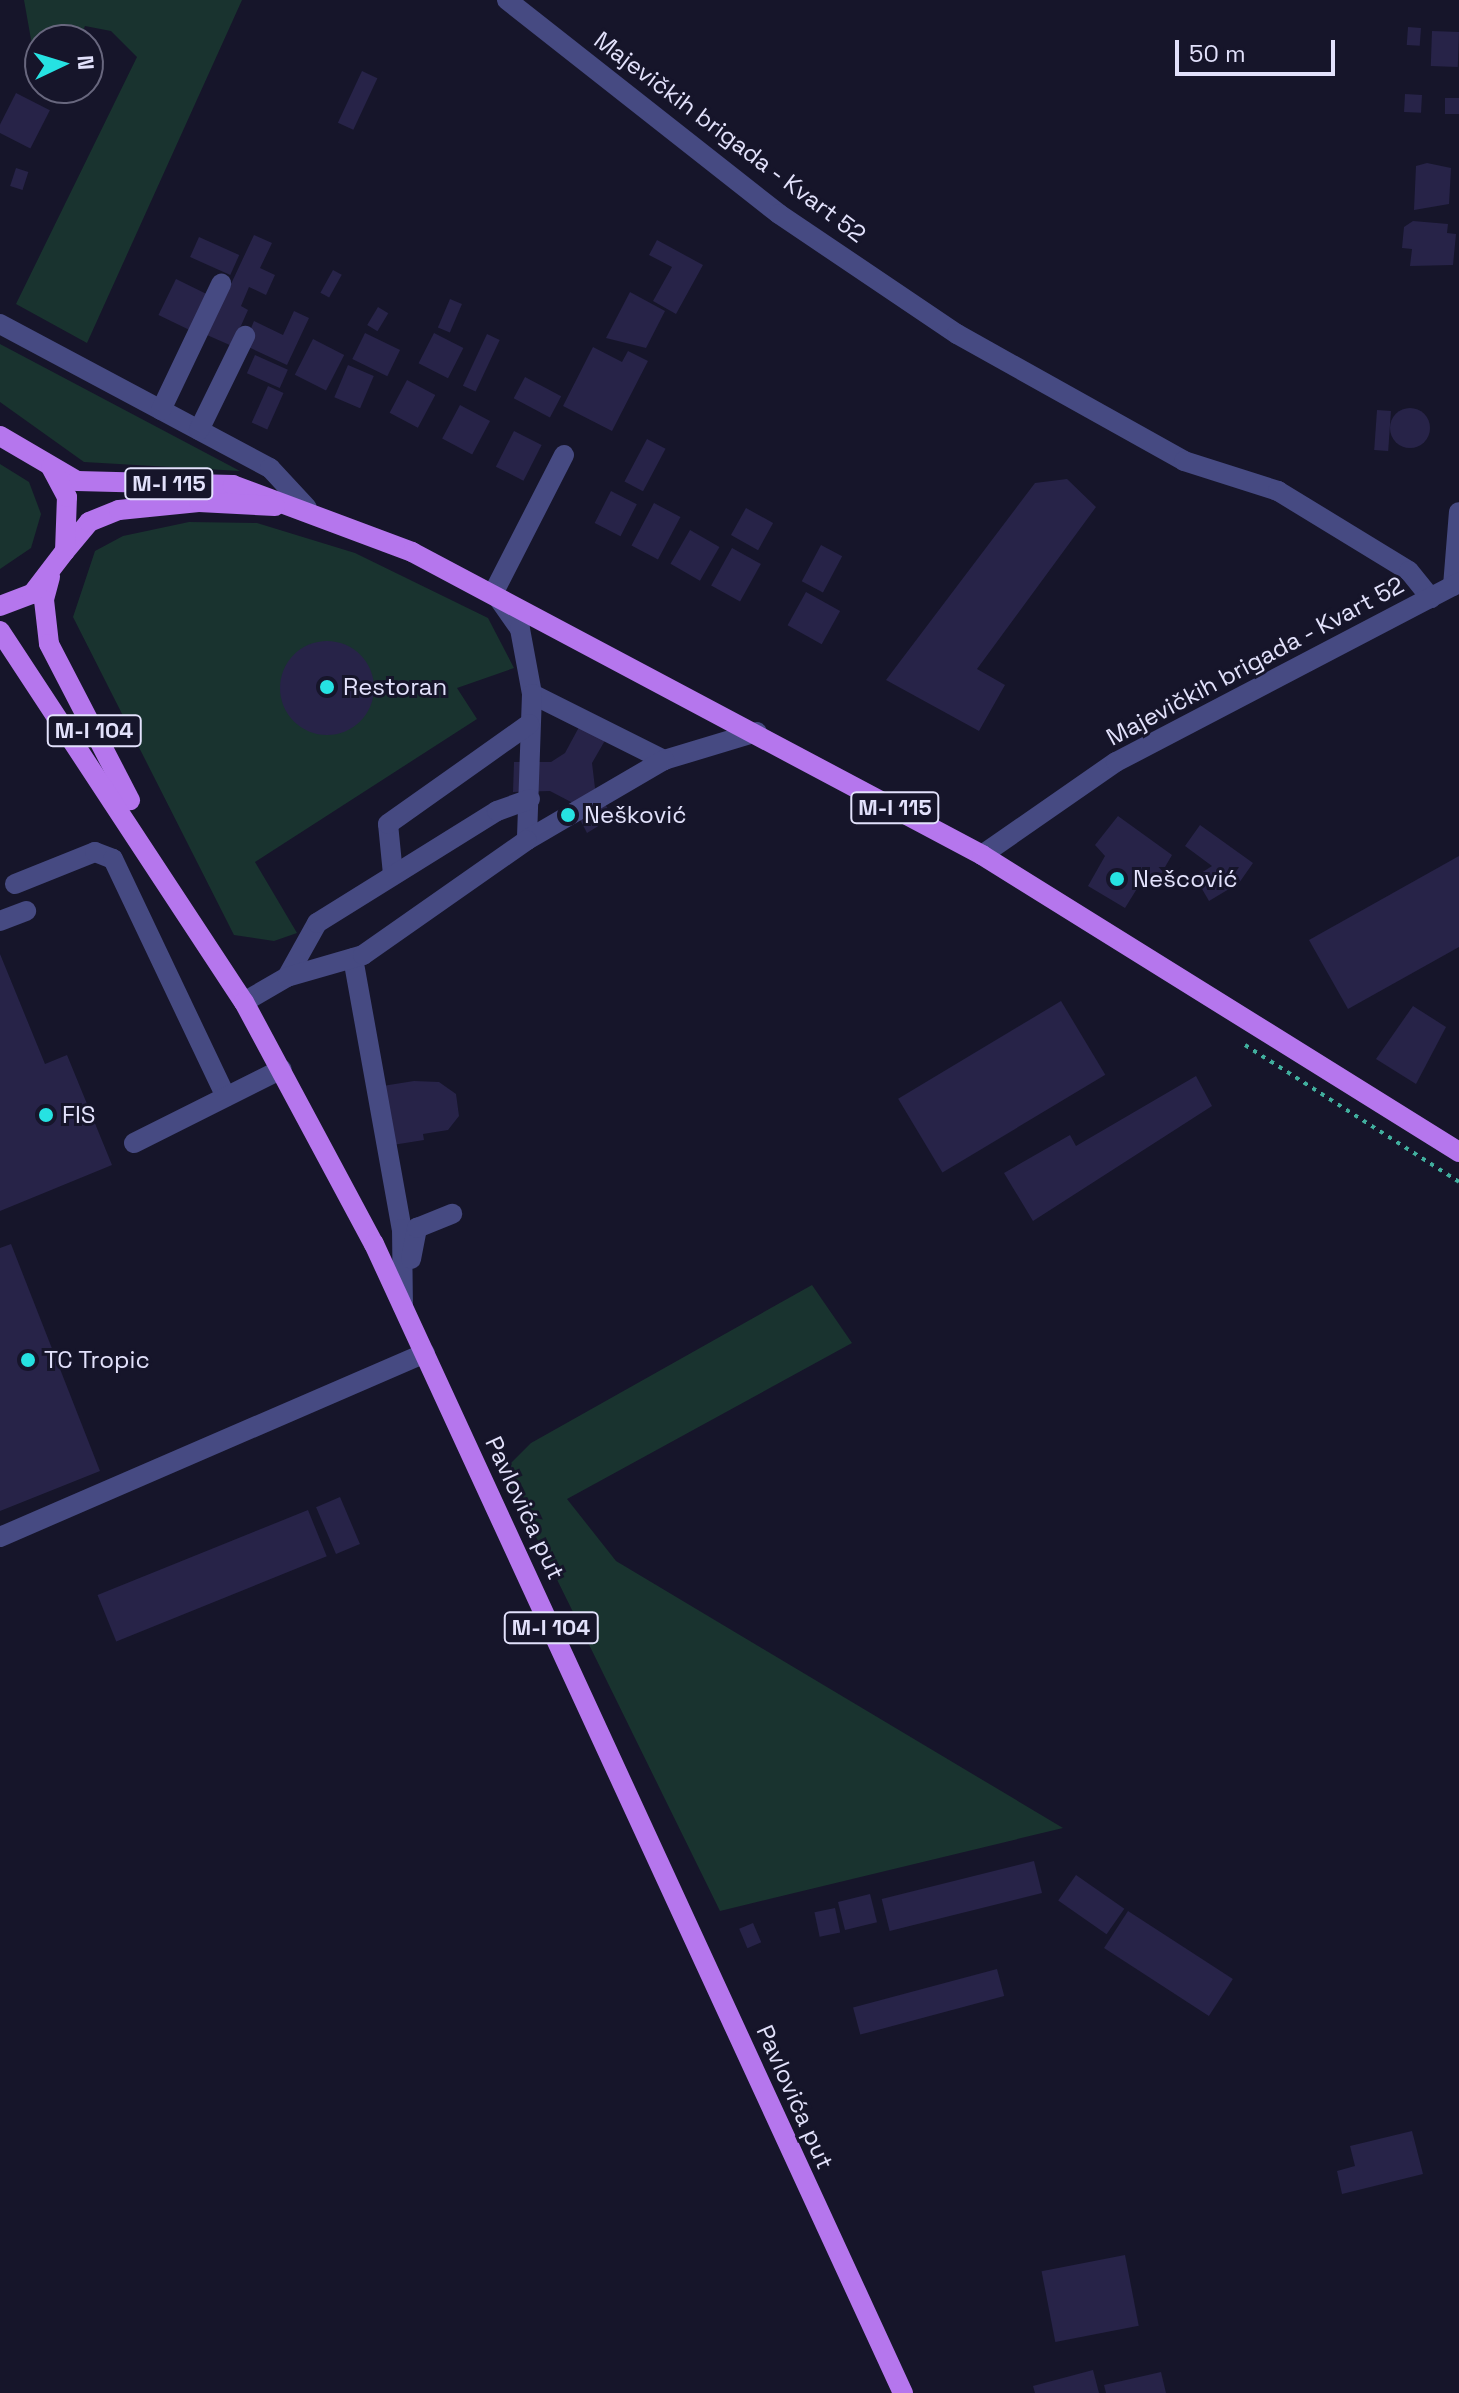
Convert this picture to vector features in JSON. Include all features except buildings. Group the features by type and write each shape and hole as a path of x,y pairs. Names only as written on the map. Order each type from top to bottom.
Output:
{"main road":[{"name":"M-I 115","path":"0,428 9,439 37,453 77,481 233,485 307,508 494,592 982,855 1459,1152"},
{"name":"M-I 115","path":"37,453 67,497 65,551"},
{"name":"M-I 115","path":"0,606 50,577 65,551 89,522 119,510 199,502 307,508"},
{"name":"M-I 104","path":"50,577 44,600 49,644 168,879"},
{"name":"M-I 104","path":"0,631 168,879"},
{"name":"Pavlovića put","path":"168,879 282,1069 403,1306 903,2393"}],"street":[{"name":"Majevičkih brigada - Kvart 52","path":"507,0 779,214 957,334 1184,461 1278,491 1409,571 1431,598 1116,762 982,855"},
{"path":"161,410 221,284"},
{"path":"0,324 270,468 307,508"},
{"path":"199,430 245,336"},
{"path":"527,840 532,694 520,629 494,592 564,455"},
{"path":"1431,598 1456,585 1459,512"},
{"path":"532,694 664,760"},
{"path":"393,874 388,824 529,724"},
{"path":"244,1002 287,977 353,958 527,840 664,760 757,732"},
{"path":"287,977 317,923 497,811 530,799"},
{"path":"15,884 95,852 113,859 226,1097"},
{"path":"0,921 26,911"},
{"path":"353,958 408,1275"},
{"path":"134,1143 282,1069"},
{"path":"403,1306 417,1228 452,1214"},
{"path":"0,1537 425,1353"}],"path":[{"path":"1234,1036 1459,1182"}],"green space":[{"path":"24,0 242,0 87,343 16,304 137,57 111,31 104,30 104,24 28,24"},
{"path":"0,344 240,471 84,462 0,402"},
{"path":"0,464 29,482 41,514 31,548 0,569"},
{"path":"189,522 257,523 355,553 488,618 514,668 457,688 477,719 255,862 297,933 274,941 234,935 73,617 95,551 123,536"},
{"path":"812,1285 852,1343 567,1499 616,1561 1063,1828 720,1911 512,1488 511,1463 531,1443"}],"place":[{"name":"Restoran","path":"327,687"},
{"name":"Nešković","path":"568,815"},
{"name":"Nešcović","path":"1117,879"},
{"name":"FIS","path":"46,1115"},
{"name":"TC Tropic","path":"28,1360"}]}
